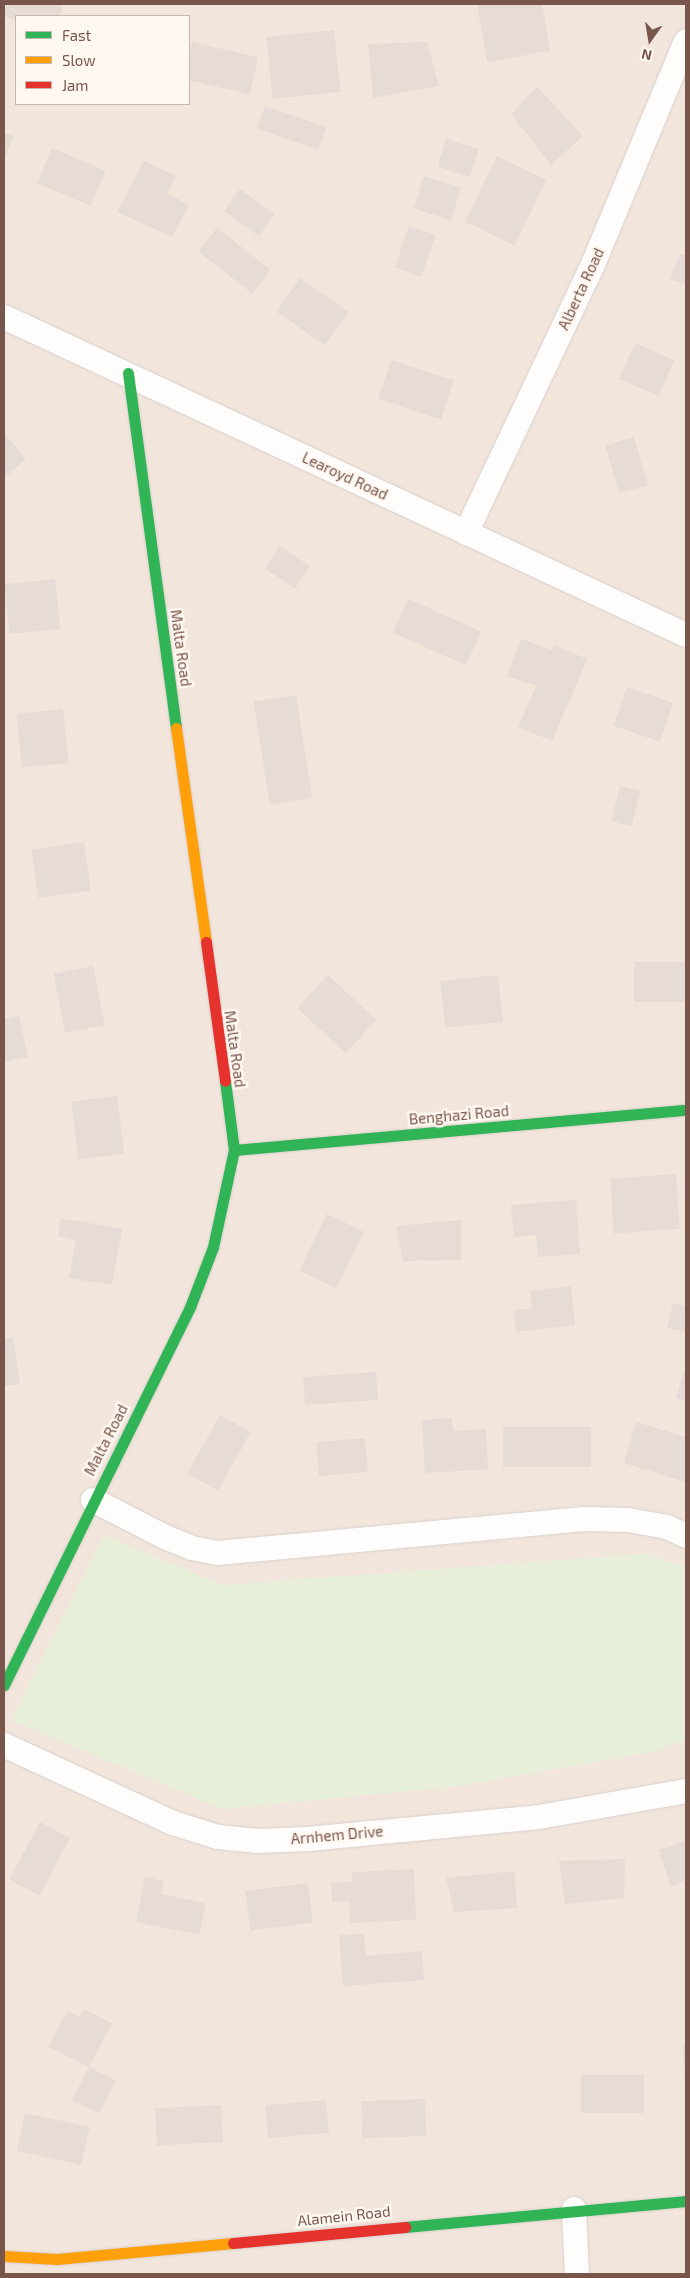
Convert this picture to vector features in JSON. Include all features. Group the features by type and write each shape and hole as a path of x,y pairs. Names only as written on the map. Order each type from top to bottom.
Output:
{"street":[{"name":"Alberta Road","path":"466,533 594,262 686,40"},
{"name":"Learoyd Road","path":"4,317 686,634"},
{"name":"Malta Road","path":"4,1685 93,1500 190,1307 213,1247 234,1150 128,373"},
{"name":"Benghazi Road","path":"234,1150 686,1110"},
{"path":"93,1500 165,1537 192,1548 218,1553 584,1519 628,1520 667,1526 686,1536"},
{"name":"Arnhem Drive","path":"4,1746 173,1823 218,1837 258,1841 308,1839 539,1817 686,1791"},
{"name":"Alamein Road","path":"4,2256 57,2259 574,2209 686,2201"},
{"path":"574,2209 577,2274"}],"shaded area":[{"path":"4,4 686,4 686,2274 4,2274"}],"green space":[{"path":"104,1535 222,1585 644,1554 685,1566 686,1740 652,1752 459,1786 222,1809 11,1720"}],"building":[{"path":"6,4 63,4 59,15 15,15 15,21 4,16"},
{"path":"477,4 542,4 550,51 487,62"},
{"path":"334,30 340,92 273,99 266,37"},
{"path":"192,42 258,57 250,94 190,81 190,51"},
{"path":"427,42 439,86 373,98 368,44"},
{"path":"537,87 583,136 551,165 511,114"},
{"path":"265,106 326,127 319,150 257,129"},
{"path":"4,133 13,136 4,161"},
{"path":"446,139 479,149 470,177 438,167"},
{"path":"52,148 105,171 91,206 37,183"},
{"path":"497,156 546,180 514,246 465,222"},
{"path":"144,161 176,176 167,193 189,205 172,237 117,212"},
{"path":"424,176 461,188 451,220 413,208"},
{"path":"240,189 275,214 259,236 224,211"},
{"path":"409,226 435,235 421,277 395,268"},
{"path":"217,228 271,270 252,294 199,252"},
{"path":"680,254 686,256 686,285 670,279"},
{"path":"300,278 348,312 325,345 276,312"},
{"path":"635,343 674,360 658,396 619,379"},
{"path":"391,360 454,380 441,419 378,399"},
{"path":"4,433 26,459 4,478"},
{"path":"634,437 648,485 619,493 605,445"},
{"path":"280,546 310,566 295,589 265,568"},
{"path":"55,579 60,629 10,634 4,584"},
{"path":"408,599 481,632 466,665 393,633"},
{"path":"521,639 552,650 554,645 587,659 552,741 518,727 536,686 507,676"},
{"path":"627,687 673,703 660,742 614,726"},
{"path":"296,695 312,798 270,804 254,702"},
{"path":"63,709 69,763 22,768 16,714"},
{"path":"620,786 640,791 632,826 611,821"},
{"path":"84,842 91,891 38,898 32,849"},
{"path":"634,962 686,962 686,1002 634,1002"},
{"path":"93,966 104,1025 65,1033 54,974"},
{"path":"328,975 376,1020 346,1053 297,1008"},
{"path":"498,975 503,1022 445,1028 440,981"},
{"path":"19,1016 28,1057 4,1062 4,1019"},
{"path":"117,1096 124,1154 78,1159 71,1102"},
{"path":"676,1174 680,1229 614,1233 610,1179"},
{"path":"576,1200 580,1254 538,1257 536,1235 514,1237 511,1205"},
{"path":"327,1214 364,1232 336,1289 299,1271"},
{"path":"61,1218 122,1229 112,1285 69,1278 76,1240 58,1236"},
{"path":"461,1220 461,1260 403,1261 396,1226"},
{"path":"571,1286 575,1325 516,1332 514,1310 532,1308 530,1291"},
{"path":"673,1303 686,1306 686,1332 667,1328"},
{"path":"13,1338 20,1384 4,1386 4,1339"},
{"path":"686,1364 686,1401 676,1398"},
{"path":"376,1372 378,1400 305,1405 303,1377"},
{"path":"220,1415 251,1432 218,1491 188,1474"},
{"path":"452,1418 453,1431 486,1429 488,1469 425,1473 422,1420"},
{"path":"636,1422 686,1437 686,1482 624,1463"},
{"path":"503,1427 591,1427 591,1467 503,1467"},
{"path":"365,1438 368,1472 319,1476 316,1442"},
{"path":"40,1822 70,1838 40,1895 9,1879"},
{"path":"686,1841 686,1880 671,1887 659,1850"},
{"path":"625,1859 624,1898 565,1904 559,1861"},
{"path":"414,1869 416,1920 350,1923 349,1901 332,1902 331,1883 352,1882 352,1872"},
{"path":"514,1871 517,1908 454,1912 446,1878"},
{"path":"145,1877 164,1881 161,1894 206,1903 199,1935 136,1922"},
{"path":"308,1883 313,1923 250,1930 245,1891"},
{"path":"364,1934 366,1956 422,1951 424,1980 343,1986 339,1935"},
{"path":"84,2009 112,2023 89,2067 49,2047 67,2011 80,2017"},
{"path":"686,2044 686,2084 684,2084 683,2045"},
{"path":"89,2067 116,2081 99,2114 72,2100"},
{"path":"581,2075 644,2075 644,2113 581,2113"},
{"path":"425,2099 426,2136 362,2138 361,2101"},
{"path":"326,2100 329,2133 268,2138 265,2105"},
{"path":"221,2105 223,2142 157,2145 155,2108"},
{"path":"25,2113 90,2127 81,2165 17,2151"}],"traffic: fast":[{"path":"128,373 176,728"},
{"path":"4,1685 190,1307 213,1247 234,1150 225,1081"},
{"path":"234,1150 686,1110"},
{"path":"405,2227 686,2201"}],"traffic: slow":[{"path":"176,728 206,942"},
{"path":"4,2256 57,2259 233,2243"}],"traffic: jam":[{"path":"206,942 225,1081"},
{"path":"233,2243 405,2227"}]}
